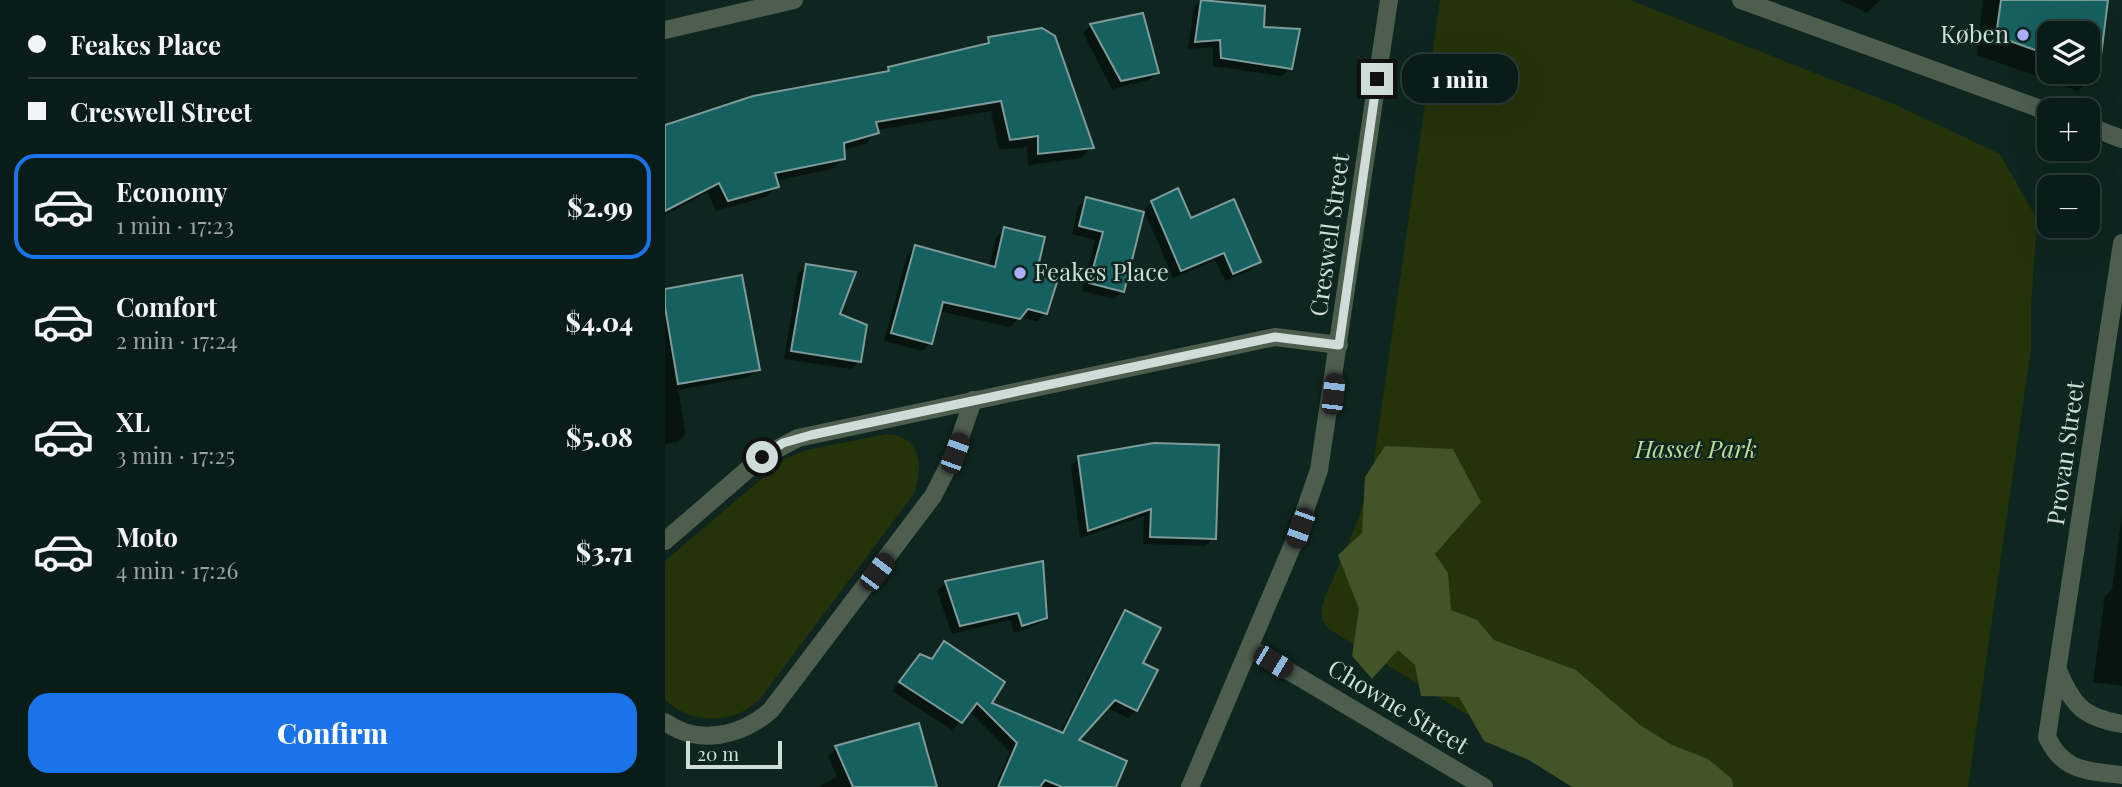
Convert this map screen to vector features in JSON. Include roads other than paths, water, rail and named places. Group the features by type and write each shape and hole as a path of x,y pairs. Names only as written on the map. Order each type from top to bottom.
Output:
{"street":[{"path":"665,30 794,0"},
{"name":"Creswell Street","path":"1190,787 1250,648 1312,493 1326,435 1389,0"},
{"path":"1747,1 2037,108"},
{"path":"2100,131 2122,139"},
{"name":"Provan Street","path":"2122,243 2047,737 2055,753 2070,766 2122,775"},
{"path":"665,541 762,457 783,443 1275,337 1339,345"},
{"path":"665,722 690,735 715,736 744,728 771,710 933,496 955,453 973,400"},
{"name":"Chowne Street","path":"1250,648 1484,787"},
{"path":"2059,670 2067,690 2083,712 2099,720 2122,724"}],"place":[{"name":"Køben","path":"2023,35"},
{"name":"Feakes Place","path":"1020,273"}],"park label":[{"name":"Hasset Park","path":"1696,450"}]}
